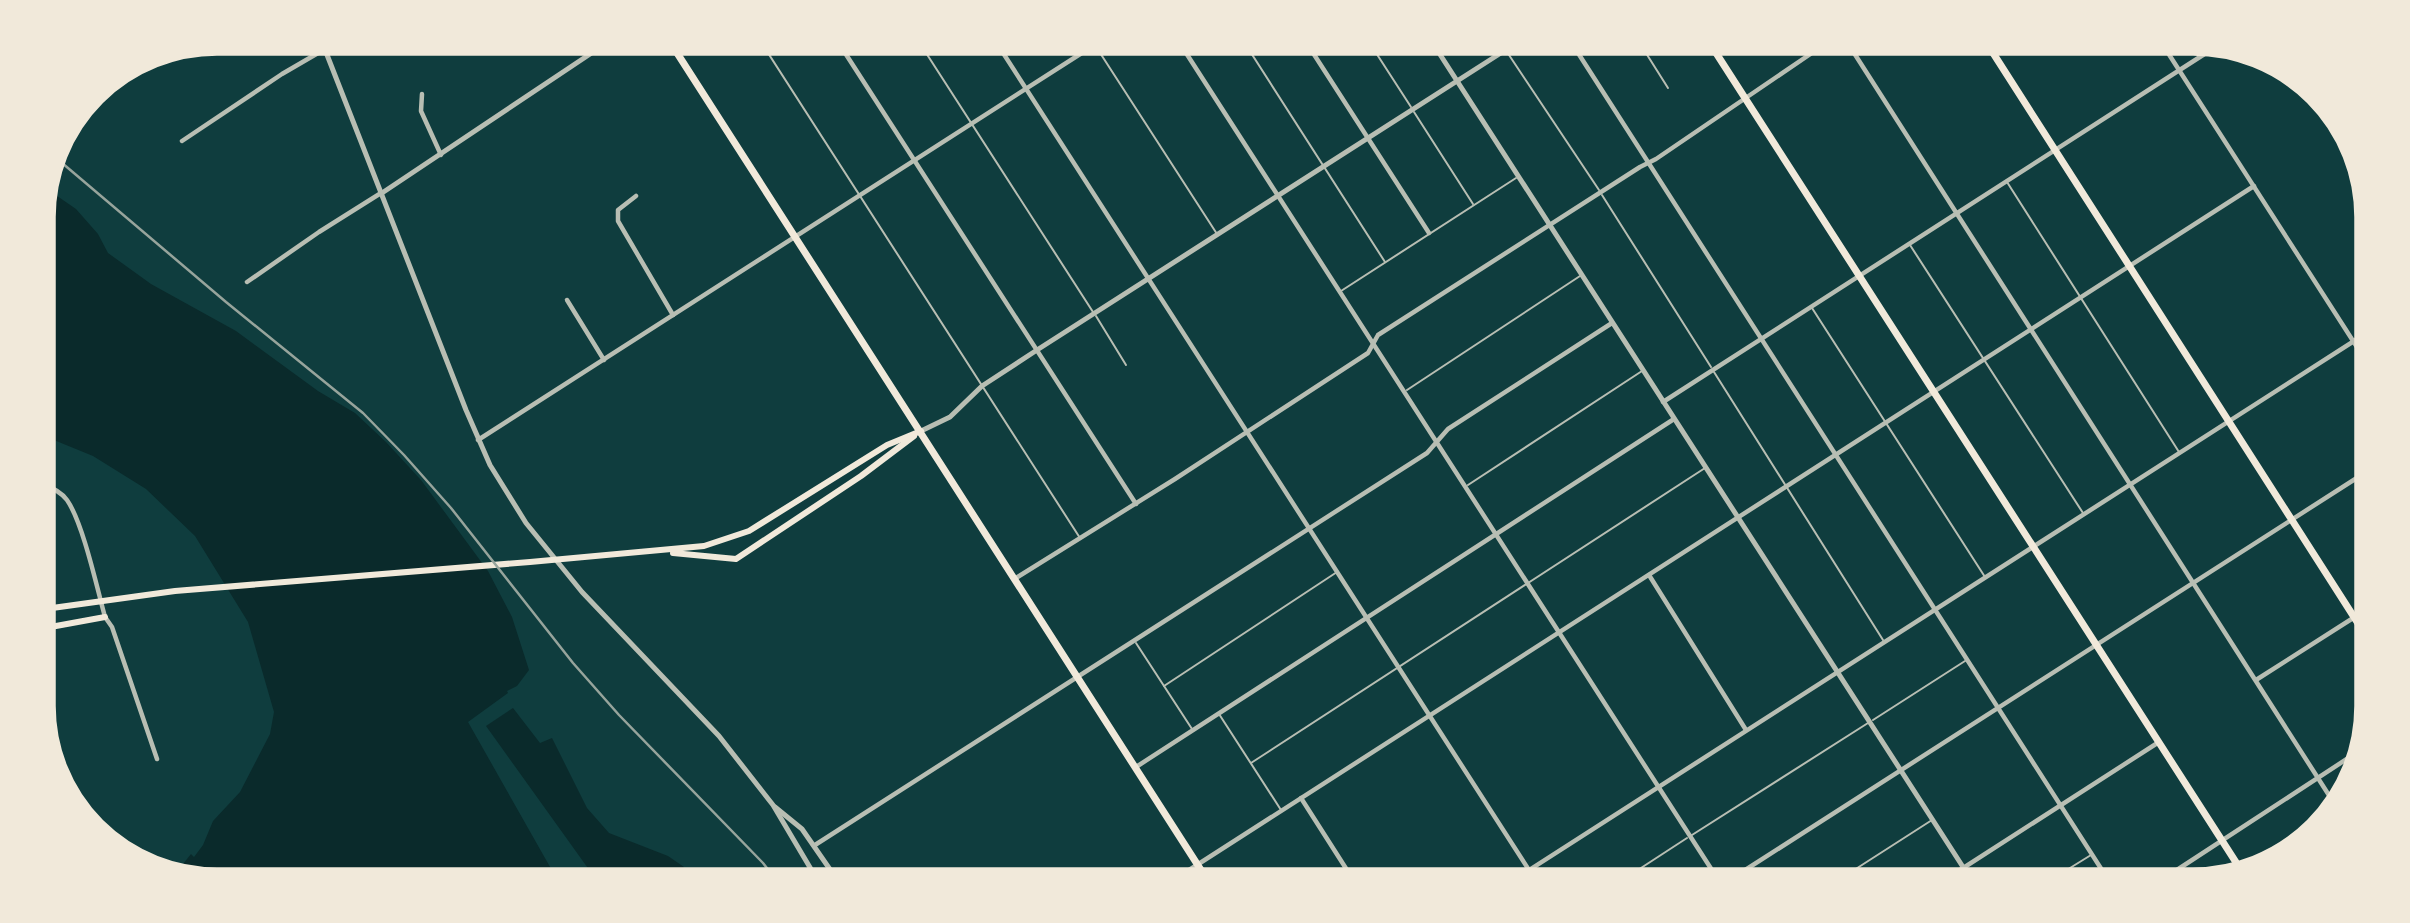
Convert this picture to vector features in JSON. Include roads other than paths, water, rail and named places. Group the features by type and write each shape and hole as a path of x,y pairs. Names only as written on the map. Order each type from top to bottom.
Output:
{"main road":[{"path":"1717,54 2236,863"},
{"path":"1994,54 2291,520 2356,614"},
{"path":"678,55 1200,869"},
{"path":"54,608 207,588 516,564 576,556 704,546 742,534 887,445 920,431"},
{"path":"652,551 736,559 861,476 920,431"},
{"path":"54,626 105,617"}],"street":[{"path":"1314,54 1429,233"},
{"path":"1440,54 1964,867 2159,742"},
{"path":"920,431 950,417 982,386 1499,54"},
{"path":"1579,54 2101,868"},
{"path":"1016,578 1248,432 1364,355 1378,335 1649,163 1810,54"},
{"path":"1855,54 2329,795"},
{"path":"2168,54 2356,346"},
{"path":"182,141 315,55"},
{"path":"327,55 478,440 513,505 582,592 719,736 773,805 811,869"},
{"path":"247,282 589,55"},
{"path":"846,55 1136,504"},
{"path":"1004,55 1528,868"},
{"path":"478,440 1078,55"},
{"path":"1188,55 1711,868"},
{"path":"1664,402 2203,55"},
{"path":"422,94 421,111 440,155"},
{"path":"1192,869 2254,186"},
{"path":"636,196 618,210 618,221 673,315"},
{"path":"567,300 604,360"},
{"path":"815,845 1427,453 1448,429 1612,323"},
{"path":"1532,868 2356,339"},
{"path":"1136,767 1674,419"},
{"path":"1748,868 2356,478"},
{"path":"54,490 62,494 71,507 105,617 112,627 157,759"},
{"path":"1649,575 1746,730"},
{"path":"2256,680 2356,616"},
{"path":"2180,868 2347,759"},
{"path":"1301,798 1346,868"},
{"path":"773,805 802,829 830,869"}],"lane":[{"path":"1252,54 1385,262"},
{"path":"1377,54 1474,205"},
{"path":"1509,54 1600,192 1884,641"},
{"path":"1647,54 1668,88"},
{"path":"769,55 1081,539"},
{"path":"927,55 1126,365"},
{"path":"1103,55 1217,235"},
{"path":"1340,291 1519,177"},
{"path":"2007,181 2179,453"},
{"path":"1909,244 2083,513"},
{"path":"1404,391 1581,275"},
{"path":"1812,307 1984,577"},
{"path":"1466,487 1643,370"},
{"path":"1251,763 1706,467"},
{"path":"1164,687 1338,572"},
{"path":"1134,640 1193,730"},
{"path":"1640,868 1967,659"},
{"path":"1219,713 1281,811"},
{"path":"1858,868 1933,820"},
{"path":"2070,868 2092,854"}],"water":[{"path":"56,195 76,209 98,234 108,253 151,284 236,331 318,391 355,413 421,480 488,571 512,617 529,670 517,686 468,722 551,869 217,869 183,864 191,854 194,857 203,845 213,821 240,792 270,734 274,712 248,622 195,536 146,489 93,456 55,440"},
{"path":"513,708 540,743 552,738 587,808 609,833 668,856 683,869 588,869 486,726"}],"railway":[{"path":"64,164 226,302 363,413 451,508 573,663 619,715 767,869"}]}
